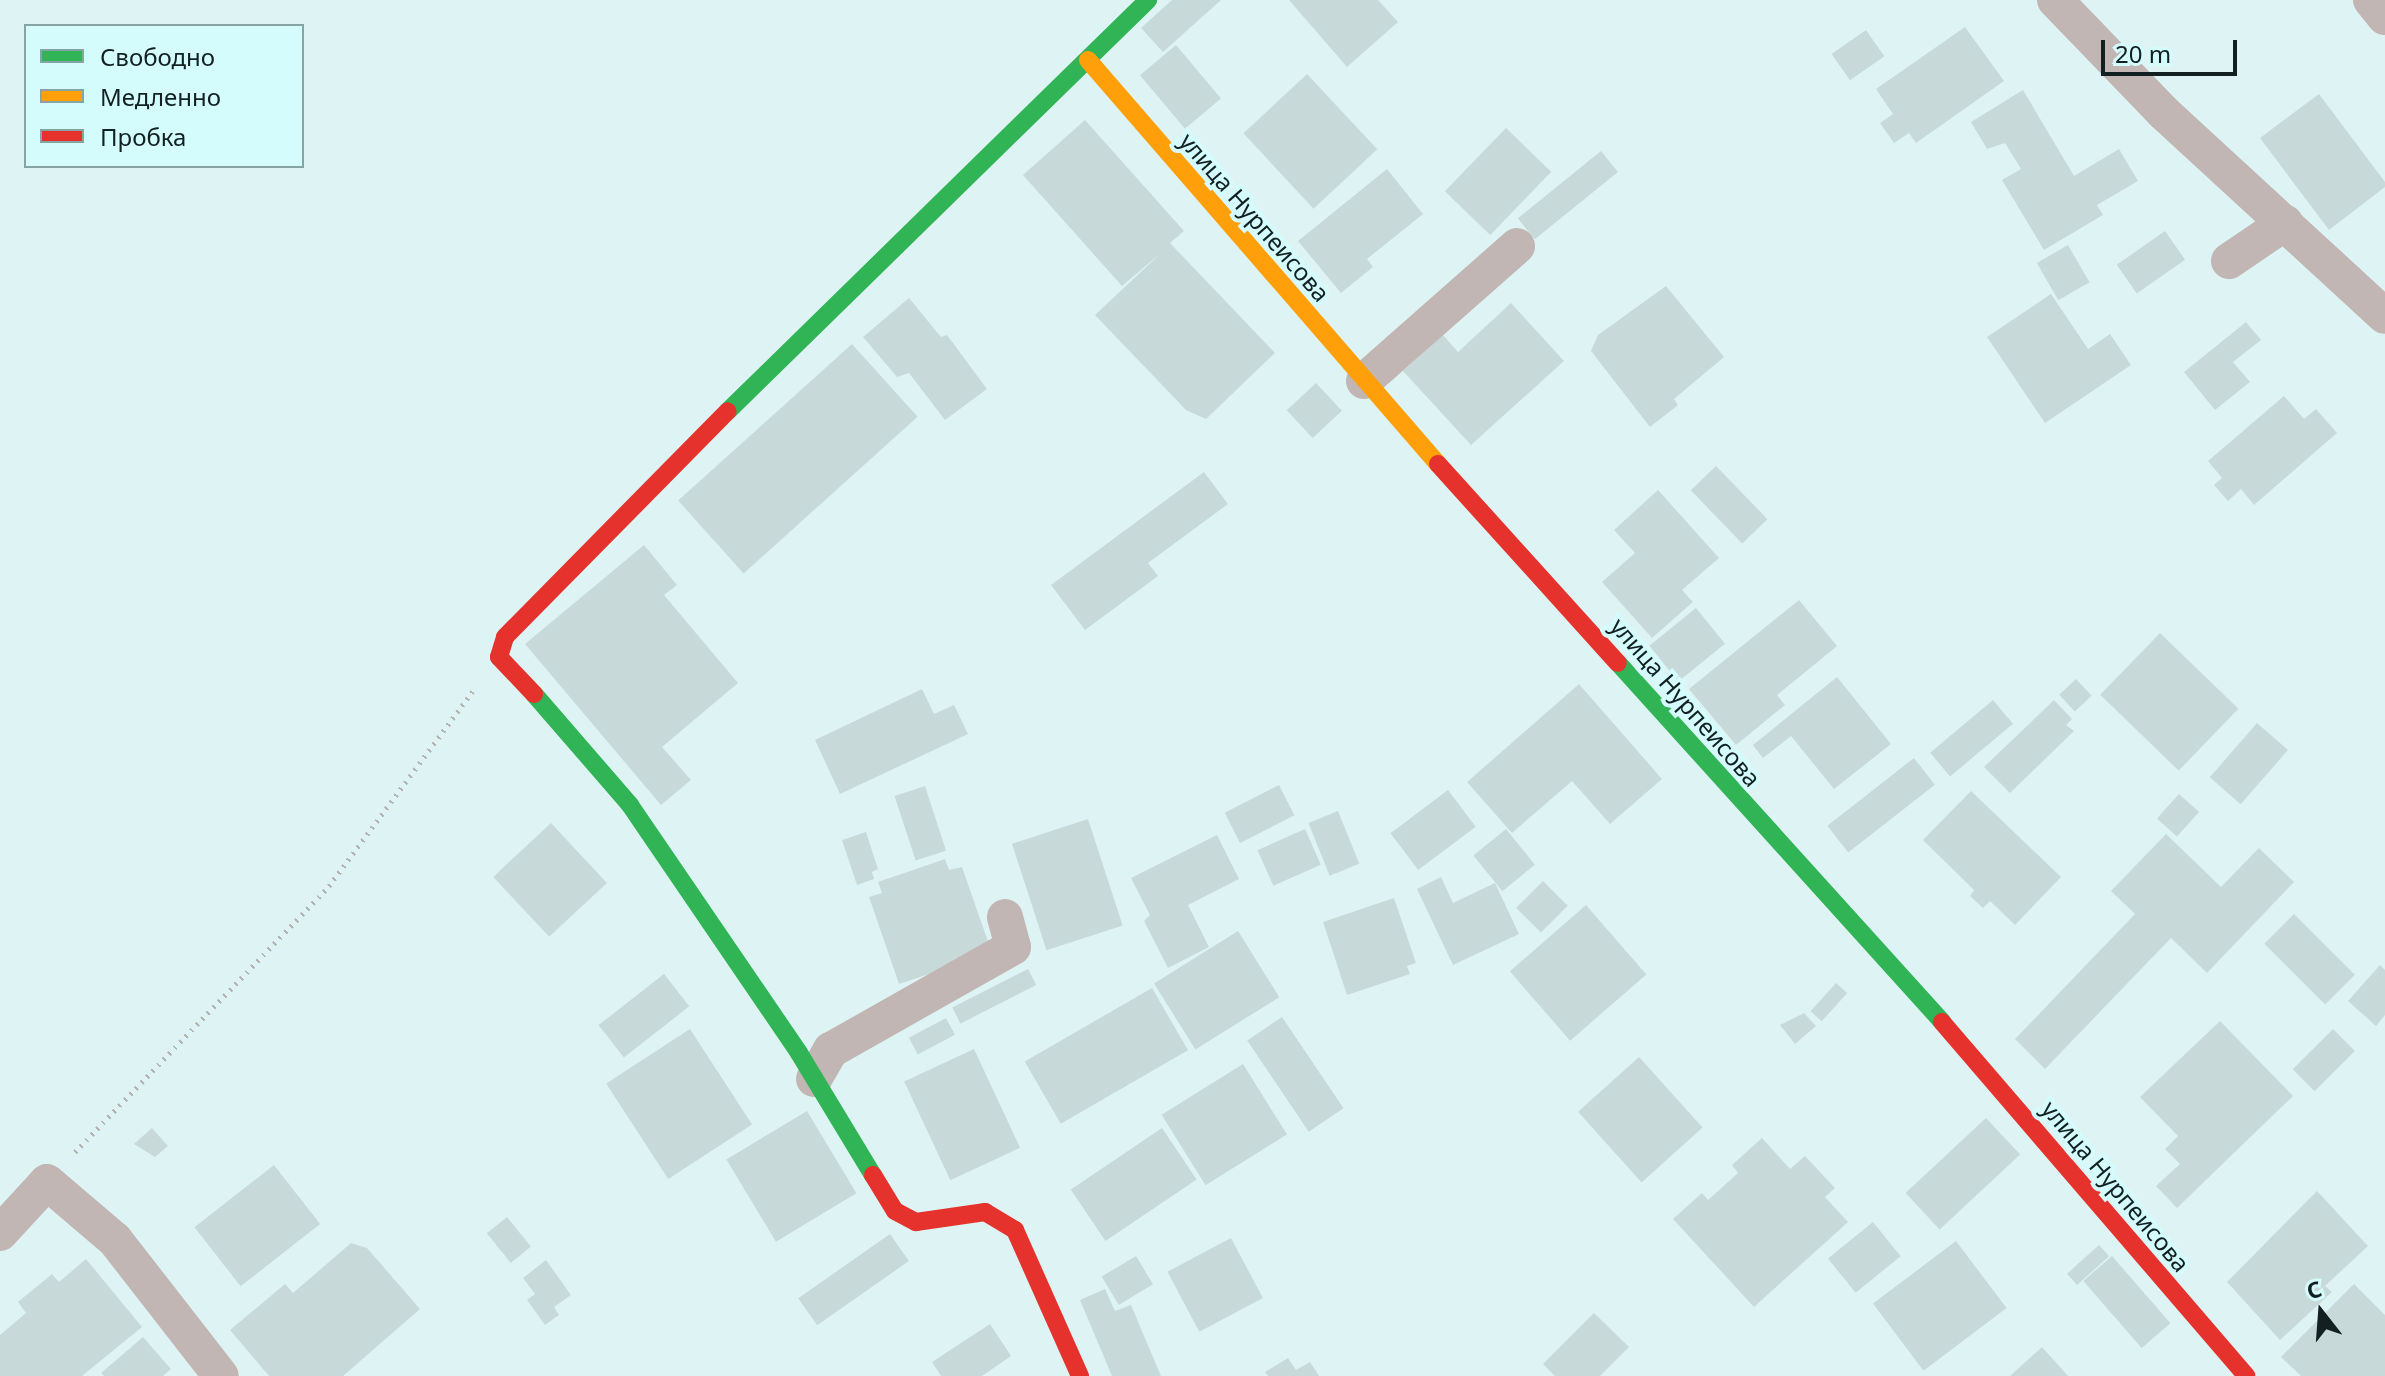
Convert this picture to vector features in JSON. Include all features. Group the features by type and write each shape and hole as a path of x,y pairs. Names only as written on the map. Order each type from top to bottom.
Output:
{"street":[{"path":"1080,1376 1015,1230 985,1212 916,1222 895,1211 814,1079 630,805 579,741 499,657 505,637 571,565 1148,0"},
{"path":"2055,0 2163,112 2385,316"},
{"path":"2371,0 2385,17"},
{"name":"улица Нурпеисова","path":"1088,60 1364,381 2006,1093 2246,1376"},
{"path":"2229,261 2285,223"},
{"path":"1364,381 1517,246"},
{"path":"814,1079 831,1050 1013,947 1005,917"},
{"path":"0,1233 47,1182 115,1240 221,1376"}],"path":[{"path":"47,1182 329,886 499,657"}],"building":[{"path":"1172,0 1221,0 1163,52 1141,28"},
{"path":"1289,0 1378,0 1398,22 1347,67"},
{"path":"1965,27 2004,81 1916,143 1909,133 1894,143 1880,123 1893,114 1876,89"},
{"path":"1866,30 1884,56 1850,80 1832,54"},
{"path":"1176,45 1221,99 1185,129 1140,75"},
{"path":"1307,74 1377,149 1314,209 1243,133"},
{"path":"2023,90 2074,176 2119,149 2138,181 2097,205 2103,215 2044,250 2002,180 2021,169 2005,143 1987,149 1971,122"},
{"path":"2319,94 2385,182 2385,187 2329,230 2260,138"},
{"path":"1085,120 1184,231 1170,243 1275,353 1206,419 1186,410 1095,315 1161,253 1122,286 1023,175"},
{"path":"1506,128 1551,172 1490,235 1445,191"},
{"path":"1601,151 1618,172 1535,239 1518,218"},
{"path":"1387,169 1423,214 1367,259 1373,267 1341,293 1298,241"},
{"path":"2165,231 2185,260 2137,294 2117,265"},
{"path":"2068,245 2090,282 2058,300 2037,263"},
{"path":"1666,286 1724,357 1674,399 1678,405 1650,427 1591,351 1598,335"},
{"path":"2051,294 2088,349 2110,334 2131,365 2045,423 1987,337"},
{"path":"909,298 941,337 947,335 987,389 945,420 909,373 897,377 863,337"},
{"path":"1511,303 1564,361 1471,445 1403,371 1443,335 1458,352"},
{"path":"2246,322 2261,340 2233,362 2250,382 2215,410 2184,372"},
{"path":"852,344 918,417 744,573 678,501"},
{"path":"1316,383 1342,411 1313,438 1287,410"},
{"path":"2284,396 2304,419 2316,409 2337,433 2254,505 2241,489 2228,501 2214,485 2222,478 2208,461"},
{"path":"1716,466 1767,519 1742,544 1691,490"},
{"path":"1204,472 1228,504 1148,563 1158,576 1085,630 1051,585"},
{"path":"1658,490 1719,558 1682,590 1693,602 1652,638 1602,582 1635,553 1614,530"},
{"path":"644,545 677,585 664,595 738,683 662,747 691,780 661,805 525,644"},
{"path":"1799,600 1837,646 1777,695 1785,705 1736,745 1689,689"},
{"path":"1696,608 1725,644 1678,682 1649,646"},
{"path":"2160,633 2238,709 2179,771 2100,695"},
{"path":"1837,677 1891,744 1834,789 1791,736 1763,758 1753,745"},
{"path":"2076,679 2092,696 2075,712 2059,695"},
{"path":"1579,684 1662,779 1610,824 1572,781 1512,833 1467,782"},
{"path":"922,689 934,714 954,705 968,734 840,794 815,740"},
{"path":"1993,700 2013,724 1950,776 1930,753"},
{"path":"2054,700 2072,719 2066,725 2074,731 2010,793 1984,767"},
{"path":"2257,723 2288,750 2241,804 2210,777"},
{"path":"1914,758 1935,785 1848,853 1827,826"},
{"path":"1279,785 1294,815 1240,843 1225,813"},
{"path":"925,786 946,851 916,861 895,796"},
{"path":"1448,790 1476,827 1418,870 1390,833"},
{"path":"1971,791 2061,877 2015,925 1990,901 1983,908 1970,896 1974,890 1923,840"},
{"path":"2179,794 2199,812 2177,837 2157,819"},
{"path":"1338,811 1359,864 1330,876 1308,823"},
{"path":"1088,819 1123,926 1047,950 1012,844"},
{"path":"551,823 607,883 549,937 493,877"},
{"path":"1305,829 1321,865 1273,886 1257,850"},
{"path":"1506,829 1535,865 1502,891 1473,855"},
{"path":"866,832 878,869 872,872 874,879 857,885 842,840"},
{"path":"2166,834 2221,887 2259,848 2294,882 2207,973 2171,938 2045,1069 2015,1039 2135,914 2111,891"},
{"path":"1217,835 1239,879 1188,905 1209,947 1168,968 1144,921 1150,915 1131,878"},
{"path":"945,859 949,870 962,867 992,953 899,984 869,897 882,893 878,882"},
{"path":"1441,877 1453,903 1495,883 1519,934 1453,965 1417,889"},
{"path":"1543,881 1568,906 1541,933 1516,908"},
{"path":"1394,898 1416,963 1407,966 1410,974 1347,995 1323,922"},
{"path":"1586,905 1646,974 1570,1041 1510,971"},
{"path":"2294,914 2355,975 2325,1005 2264,944"},
{"path":"1238,931 1279,997 1195,1050 1154,983"},
{"path":"2380,965 2385,970 2385,1015 2376,1026 2348,1001"},
{"path":"1028,969 1036,985 960,1024 952,1008"},
{"path":"664,974 689,1006 624,1057 599,1025"},
{"path":"1836,983 1847,993 1822,1021 1811,1011"},
{"path":"1152,988 1188,1050 1061,1124 1025,1062"},
{"path":"1804,1013 1816,1026 1795,1044 1780,1025"},
{"path":"1282,1017 1344,1108 1309,1132 1247,1040"},
{"path":"946,1018 955,1035 918,1054 909,1038"},
{"path":"2220,1021 2293,1096 2177,1208 2156,1186 2180,1164 2165,1149 2178,1136 2140,1097"},
{"path":"690,1029 752,1125 668,1179 606,1083"},
{"path":"2333,1029 2355,1051 2315,1091 2293,1069"},
{"path":"974,1049 1020,1148 950,1180 904,1082"},
{"path":"1639,1057 1703,1128 1642,1182 1578,1112"},
{"path":"1243,1064 1287,1134 1206,1185 1162,1115"},
{"path":"807,1111 856,1193 776,1242 726,1159"},
{"path":"1986,1118 2020,1155 1940,1230 1906,1193"},
{"path":"152,1128 168,1146 155,1157 134,1144"},
{"path":"1162,1128 1197,1179 1105,1241 1071,1190"},
{"path":"1762,1138 1790,1169 1805,1156 1835,1188 1825,1197 1848,1222 1754,1307 1673,1219 1702,1193 1708,1200 1738,1173 1732,1165"},
{"path":"274,1165 320,1224 241,1286 194,1227"},
{"path":"2317,1191 2368,1246 2325,1286 2332,1292 2280,1340 2227,1282"},
{"path":"507,1217 531,1247 511,1263 487,1233"},
{"path":"1873,1222 1901,1256 1856,1293 1828,1259"},
{"path":"890,1234 909,1261 817,1325 798,1298"},
{"path":"1231,1238 1263,1298 1199,1332 1167,1272"},
{"path":"1956,1241 2007,1308 1923,1371 1873,1304"},
{"path":"351,1243 367,1248 420,1309 343,1376 269,1376 230,1330 285,1284 293,1293"},
{"path":"2099,1245 2109,1256 2077,1285 2067,1274"},
{"path":"1136,1256 1153,1284 1119,1305 1102,1277"},
{"path":"2112,1256 2170,1323 2142,1348 2083,1281"},
{"path":"86,1259 142,1327 82,1376 0,1376 0,1335 26,1313 18,1302 52,1274 59,1282"},
{"path":"546,1260 571,1295 554,1307 559,1315 545,1325 527,1300 535,1294 523,1278"},
{"path":"2354,1284 2385,1315 2385,1376 2301,1376 2281,1357"},
{"path":"1105,1289 1115,1311 1131,1305 1161,1376 1112,1376 1080,1300"},
{"path":"1594,1313 1629,1347 1600,1376 1555,1376 1543,1364"},
{"path":"990,1324 1011,1356 982,1376 941,1376 932,1362"},
{"path":"143,1337 171,1369 163,1376 104,1376 101,1373"},
{"path":"2042,1347 2068,1376 2010,1376"},
{"path":"1288,1358 1296,1370 1310,1362 1319,1376 1268,1376 1265,1372"}],"traffic: fast":[{"path":"728,411 1148,0"},
{"path":"1618,663 1942,1022"},
{"path":"534,694 630,805 799,1053 873,1175"}],"traffic: slow":[{"path":"1088,60 1438,464"}],"traffic: jam":[{"path":"534,694 499,657 505,637 728,411"},
{"path":"1438,464 1618,663"},
{"path":"1942,1022 2246,1376"},
{"path":"873,1175 895,1211 916,1222 985,1212 1015,1230 1080,1376"}]}
